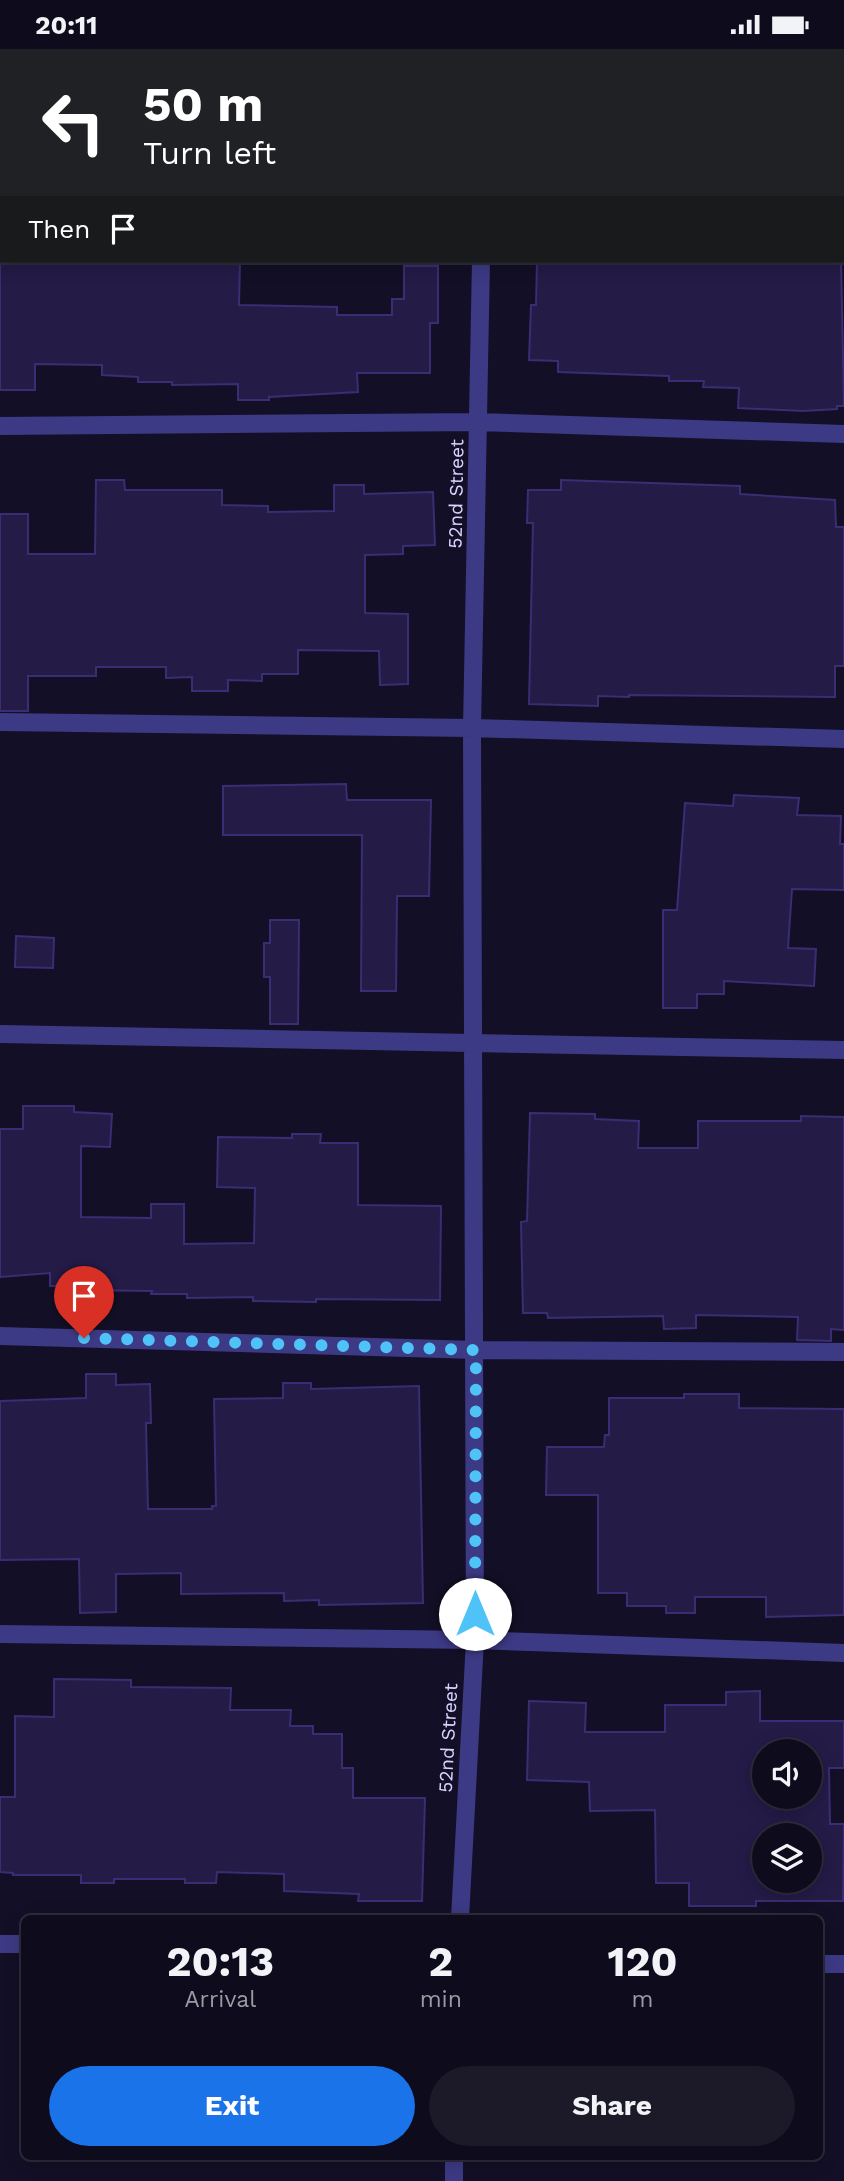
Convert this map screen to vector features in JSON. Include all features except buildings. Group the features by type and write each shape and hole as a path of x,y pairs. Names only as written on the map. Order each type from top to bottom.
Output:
{"street":[{"name":"52nd Street","path":"460,1915 475,1640 472,728 481,263"},
{"path":"0,426 478,422 844,434"},
{"path":"0,723 472,728 844,739"},
{"path":"0,1034 844,1050"},
{"path":"0,1336 476,1350 844,1352"},
{"path":"0,1634 475,1640 844,1653"},
{"path":"0,1944 21,1944"},
{"path":"823,1964 844,1964"},
{"path":"454,2160 454,2181"}],"route":[{"path":"84,1338 476,1350 475,1614"}]}
